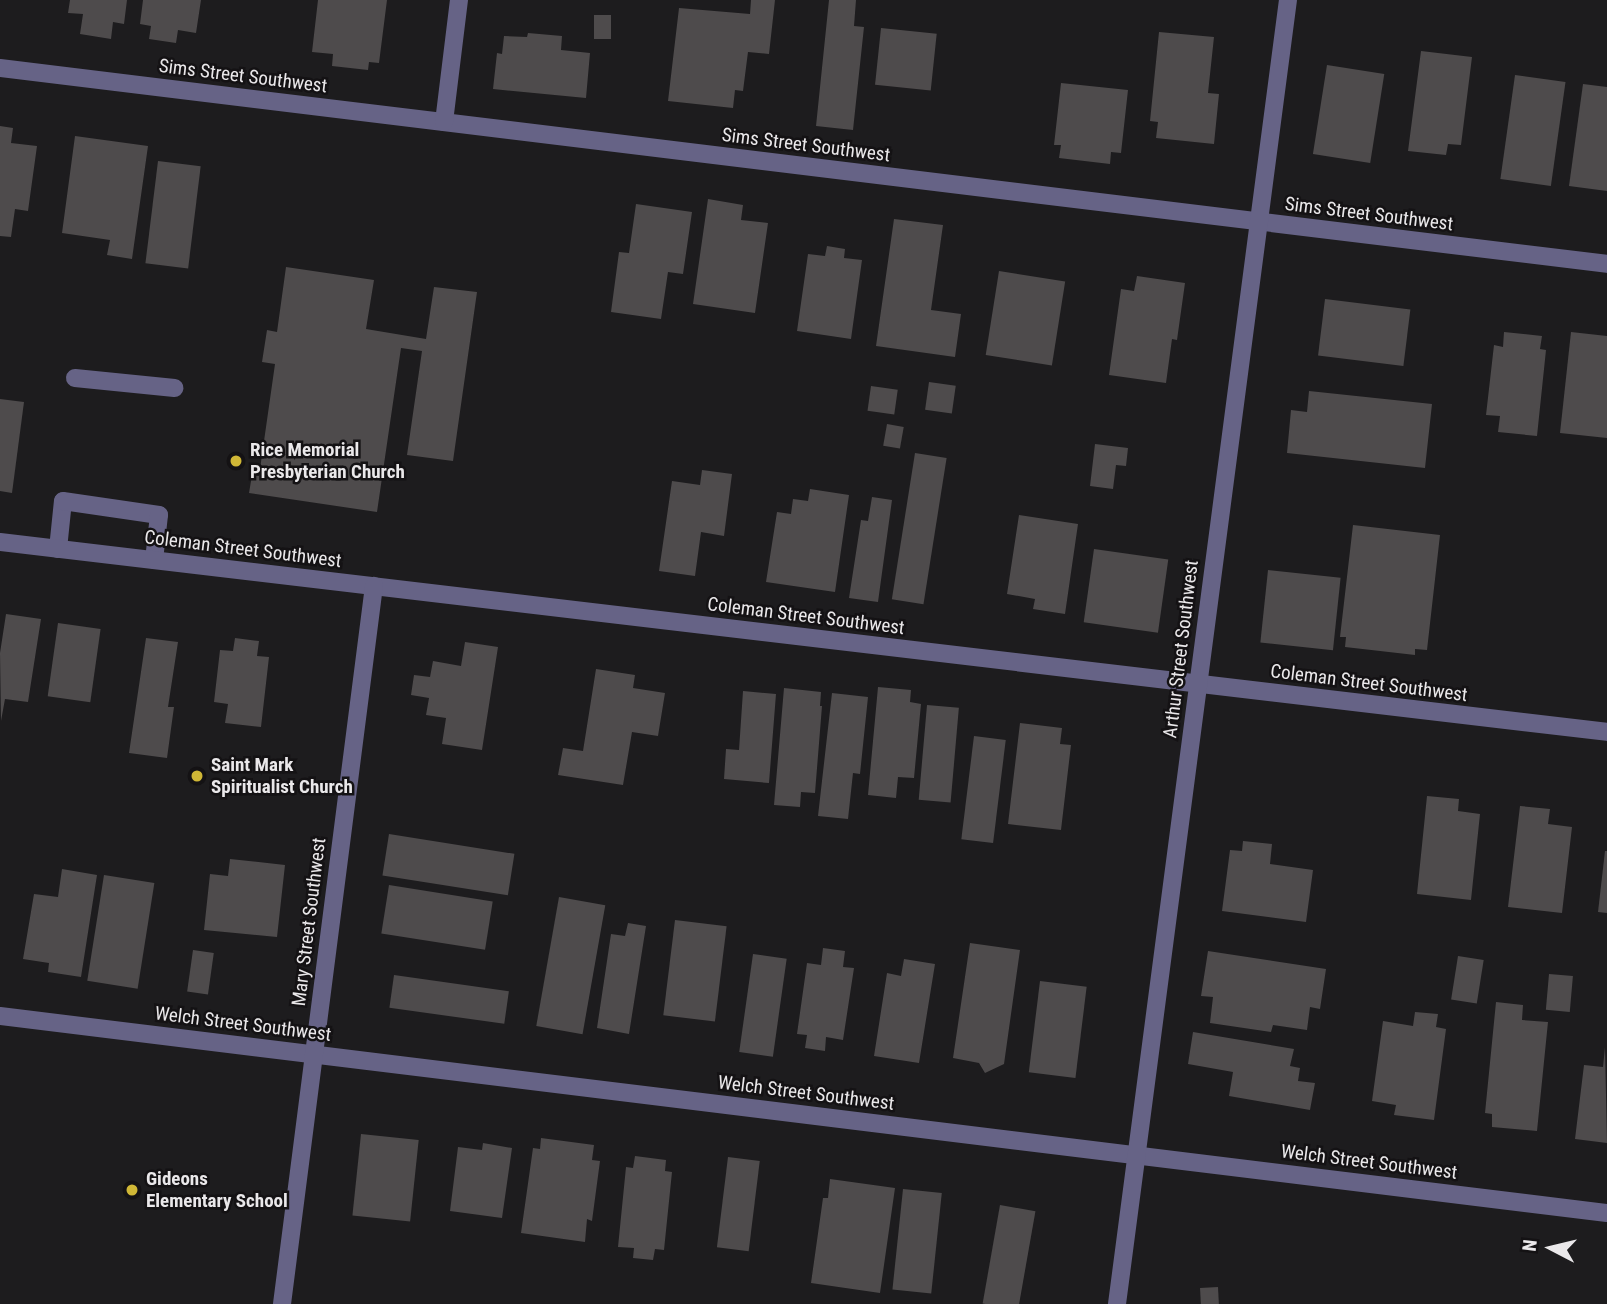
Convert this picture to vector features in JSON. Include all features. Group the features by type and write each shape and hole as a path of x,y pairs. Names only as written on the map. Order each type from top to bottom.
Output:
{"street":[{"path":"444,122 459,0"},
{"name":"Arthur Street Southwest","path":"1117,1304 1288,0"},
{"name":"Sims Street Southwest","path":"0,68 1607,264"},
{"path":"75,378 175,388"},
{"path":"58,549 63,501 159,515 154,560"},
{"name":"Coleman Street Southwest","path":"0,542 1607,732"},
{"name":"Mary Street Southwest","path":"282,1304 374,586"},
{"name":"Welch Street Southwest","path":"0,1016 1607,1213"}],"building":[{"path":"70,0 127,0 124,24 113,22 111,39 80,34 83,14 68,13"},
{"path":"143,0 201,0 196,33 178,30 176,43 149,39 151,26 140,24"},
{"path":"318,0 387,0 379,63 369,62 368,70 332,66 333,54 312,52"},
{"path":"751,0 775,0 769,54 748,52 743,91 735,90 733,108 668,101 679,8 750,14"},
{"path":"829,0 856,0 854,26 864,27 853,130 816,126"},
{"path":"594,15 611,15 611,39 594,39"},
{"path":"881,28 937,34 931,91 875,85"},
{"path":"1159,32 1214,37 1208,93 1219,94 1214,144 1156,138 1158,122 1150,121"},
{"path":"528,33 562,36 561,50 590,53 586,98 493,89 497,53 502,54 504,36 527,37"},
{"path":"1421,51 1472,57 1461,145 1448,144 1446,155 1408,151"},
{"path":"1327,65 1384,74 1370,163 1313,154"},
{"path":"1515,75 1566,82 1551,186 1500,179"},
{"path":"1061,83 1128,90 1121,153 1111,152 1110,164 1059,158 1061,145 1054,145"},
{"path":"1583,84 1607,87 1607,191 1569,186"},
{"path":"0,126 13,128 11,143 37,146 28,211 15,209 11,237 0,236"},
{"path":"75,136 148,146 132,259 107,255 110,240 62,233"},
{"path":"158,161 201,166 188,268 145,263"},
{"path":"708,199 743,205 741,220 768,223 755,313 693,304"},
{"path":"636,204 692,212 683,274 668,272 661,319 611,312 619,252 629,253"},
{"path":"894,219 943,225 931,310 961,314 955,357 876,346"},
{"path":"827,246 845,249 844,258 862,260 851,339 797,331 808,254 825,256"},
{"path":"286,267 374,280 366,329 426,339 434,287 477,292 453,461 407,455 422,351 401,348 377,512 249,493 252,475 259,476 275,364 262,362 267,330 277,332"},
{"path":"999,271 1065,281 1052,365 986,355"},
{"path":"1137,276 1185,283 1177,340 1172,339 1166,383 1109,375 1121,289 1134,291"},
{"path":"1325,299 1410,309 1403,366 1318,356"},
{"path":"1504,332 1542,336 1540,349 1546,350 1537,436 1498,432 1500,416 1486,415 1494,345 1503,347"},
{"path":"1571,332 1607,336 1607,438 1560,433"},
{"path":"929,382 956,386 952,413 925,410"},
{"path":"871,386 898,390 894,415 868,411"},
{"path":"1309,391 1432,404 1425,468 1287,453 1291,410 1307,412"},
{"path":"0,399 24,402 12,493 0,491"},
{"path":"887,424 904,427 900,449 883,446"},
{"path":"1095,444 1128,448 1126,466 1116,465 1113,489 1090,486"},
{"path":"915,453 947,458 923,604 892,599"},
{"path":"702,470 732,474 724,536 701,532 695,576 659,571 672,481 700,485"},
{"path":"810,489 849,495 835,592 766,582 777,512 791,514 793,499 808,501"},
{"path":"872,497 892,500 878,602 849,598 861,520 868,521"},
{"path":"1019,515 1078,524 1065,614 1033,609 1035,599 1007,594"},
{"path":"1353,525 1440,535 1427,650 1415,649 1415,655 1345,647 1346,637 1340,637"},
{"path":"1094,549 1168,559 1158,633 1084,622"},
{"path":"1268,570 1341,578 1333,650 1260,643"},
{"path":"6,614 41,619 28,702 5,699 1,721 0,653"},
{"path":"58,623 101,629 90,702 48,696"},
{"path":"146,638 178,642 168,707 174,707 167,758 129,753"},
{"path":"235,638 259,641 257,656 269,657 261,727 225,723 228,704 214,702 220,650 233,651"},
{"path":"465,642 498,647 482,750 442,744 446,718 426,715 429,698 411,695 414,675 430,677 433,661 461,666"},
{"path":"596,669 635,675 633,688 665,693 658,736 632,732 623,785 558,775 563,748 583,751"},
{"path":"878,687 911,690 910,702 921,704 914,778 898,777 896,798 868,795"},
{"path":"784,688 821,692 815,793 801,792 800,807 774,805"},
{"path":"743,691 776,694 769,783 724,779 726,749 739,750"},
{"path":"832,693 868,697 860,774 853,773 848,819 818,816"},
{"path":"927,705 959,708 951,802 919,800"},
{"path":"1020,723 1062,728 1060,744 1071,745 1061,830 1008,824"},
{"path":"974,736 1006,740 993,843 961,839"},
{"path":"1427,796 1459,799 1458,811 1480,814 1471,900 1417,894"},
{"path":"1520,806 1550,809 1548,824 1572,827 1562,913 1508,907"},
{"path":"389,834 514,854 508,895 382,875"},
{"path":"1243,841 1272,844 1270,864 1313,870 1306,922 1222,911 1230,850 1242,851"},
{"path":"1607,851 1607,913 1598,912"},
{"path":"230,859 285,865 277,937 204,930 210,874 228,876"},
{"path":"62,869 97,875 81,977 48,972 49,963 23,959 34,894 58,897"},
{"path":"104,875 154,883 138,989 87,981"},
{"path":"389,885 493,901 485,950 381,933"},
{"path":"559,897 605,905 583,1034 536,1026"},
{"path":"675,920 727,926 715,1022 663,1015"},
{"path":"628,923 646,926 629,1034 597,1028 611,934 625,936"},
{"path":"970,943 1020,950 1004,1064 985,1073 979,1063 953,1058"},
{"path":"823,948 845,951 843,967 854,968 843,1040 826,1037 825,1051 805,1048 807,1035 797,1034 807,963 821,965"},
{"path":"193,950 214,953 208,995 187,992"},
{"path":"1208,951 1326,969 1320,1009 1310,1007 1307,1030 1273,1025 1271,1032 1210,1023 1213,997 1201,996"},
{"path":"753,954 787,959 773,1057 739,1052"},
{"path":"1458,956 1484,960 1477,1004 1451,999"},
{"path":"904,959 935,964 919,1063 874,1056 887,973 901,976"},
{"path":"1549,974 1573,976 1570,1012 1546,1010"},
{"path":"394,975 509,991 504,1024 389,1008"},
{"path":"1040,981 1087,987 1075,1078 1029,1072"},
{"path":"1496,1002 1523,1005 1522,1020 1548,1022 1537,1131 1492,1127 1492,1114 1485,1113"},
{"path":"1415,1012 1438,1014 1436,1027 1446,1029 1434,1120 1394,1115 1396,1105 1372,1101 1383,1021 1413,1026"},
{"path":"1193,1032 1294,1049 1290,1066 1300,1068 1298,1081 1315,1083 1310,1110 1229,1096 1233,1072 1188,1064"},
{"path":"1605,1047 1607,1143 1575,1139 1584,1065 1603,1067"},
{"path":"361,1134 419,1140 410,1222 352,1216"},
{"path":"541,1138 594,1145 592,1160 600,1161 592,1221 587,1219 585,1242 521,1233 533,1148 540,1149"},
{"path":"483,1143 512,1148 502,1218 450,1211 458,1147 482,1150"},
{"path":"635,1156 666,1160 665,1171 672,1172 664,1250 655,1249 653,1260 633,1258 634,1248 618,1247 626,1167 633,1168"},
{"path":"728,1157 760,1161 749,1251 717,1247"},
{"path":"830,1179 895,1188 880,1293 811,1283 823,1198 828,1198"},
{"path":"903,1189 942,1193 931,1294 892,1289"},
{"path":"1000,1205 1035,1211 1019,1304 983,1303"},
{"path":"1218,1287 1219,1304 1201,1304 1200,1288"}],"place":[{"name":"Rice Memorial Presbyterian Church","path":"236,461"},
{"name":"Saint Mark Spiritualist Church","path":"197,776"},
{"name":"Gideons Elementary School","path":"132,1190"}]}
